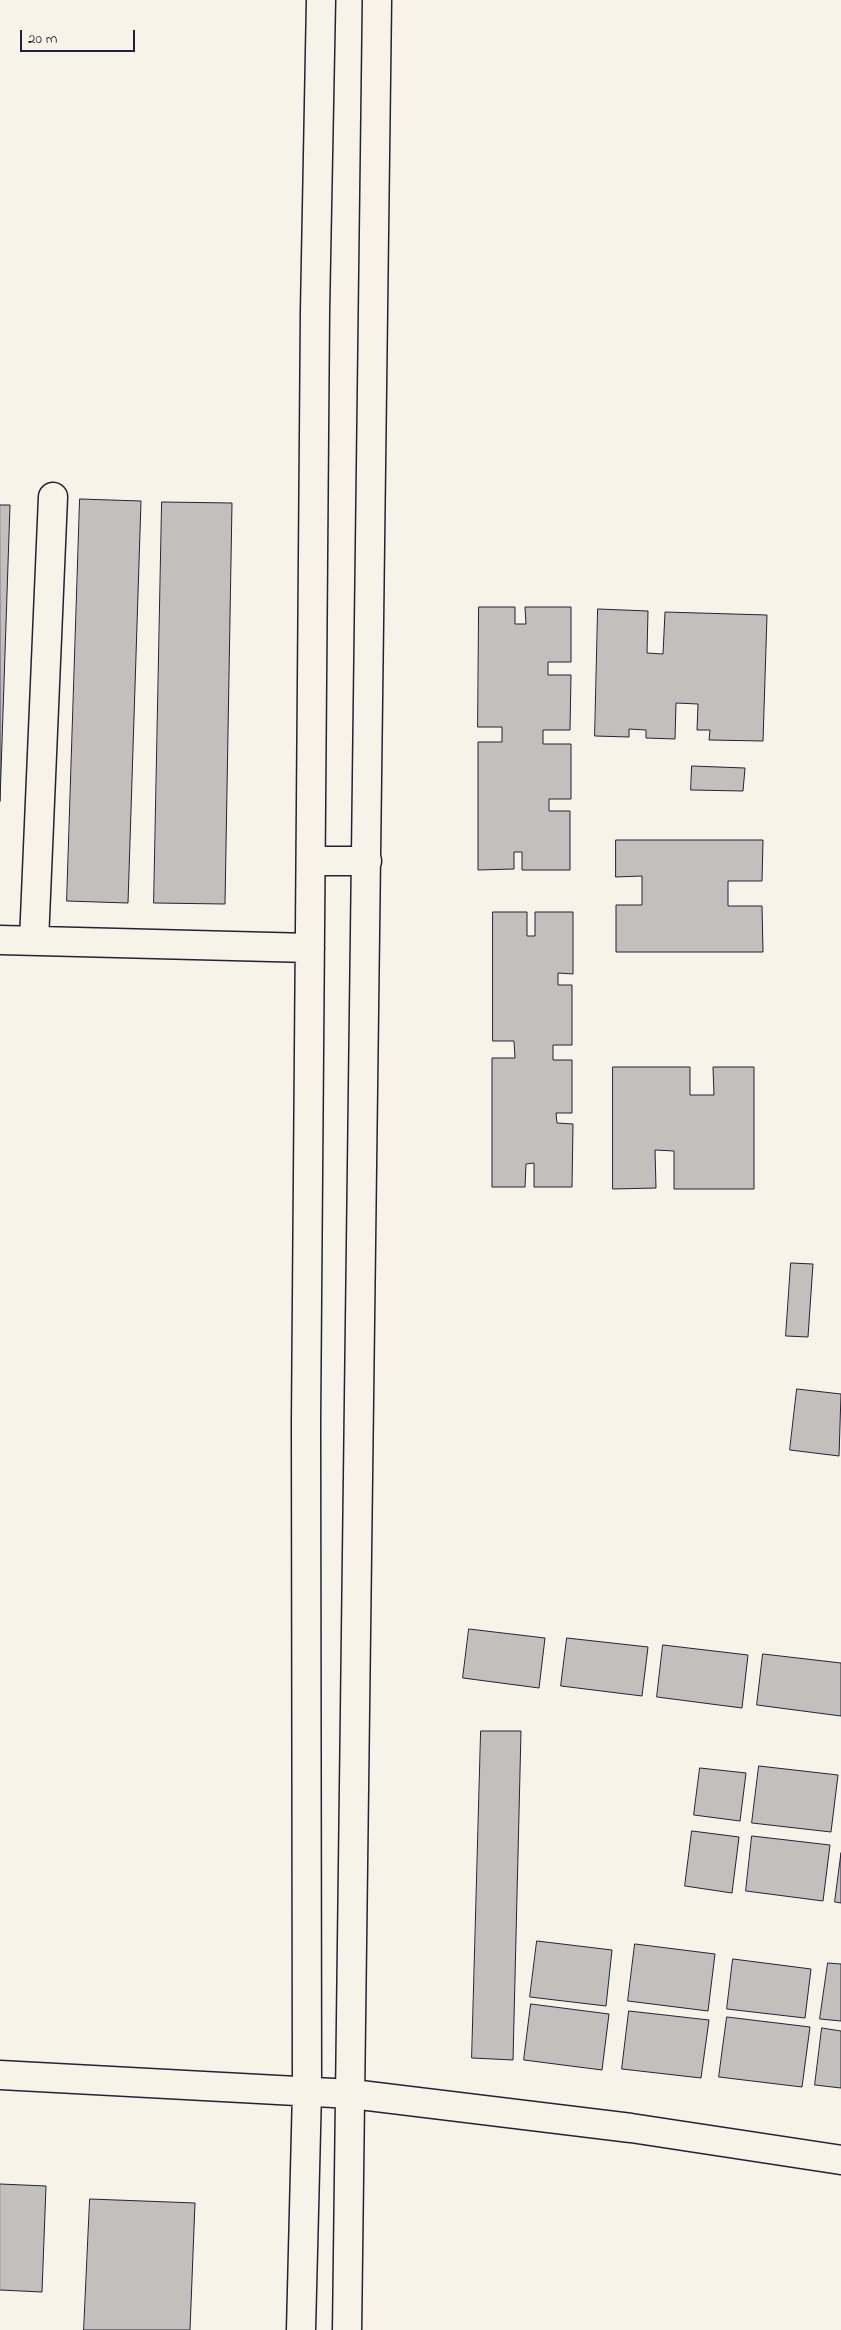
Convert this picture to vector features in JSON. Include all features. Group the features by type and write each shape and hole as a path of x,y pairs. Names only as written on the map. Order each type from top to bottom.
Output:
{"street":[{"path":"301,2330 307,2091 306,1420 315,310 321,0"},
{"path":"347,2330 352,2094 377,0"},
{"path":"34,941 53,497"},
{"path":"311,861 367,860"},
{"path":"0,940 310,948"},
{"path":"0,2075 352,2094 630,2128 841,2160"}],"building":[{"path":"80,499 141,501 128,903 67,901"},
{"path":"162,502 232,503 225,904 154,903"},
{"path":"0,505 10,505 0,801"},
{"path":"479,607 515,607 515,624 526,624 525,607 571,607 571,662 548,662 548,675 571,675 570,730 543,730 543,744 571,744 571,799 549,799 549,811 570,811 570,870 522,870 522,852 514,852 514,869 478,870 478,742 502,742 502,727 478,727"},
{"path":"598,609 648,611 647,653 663,654 665,612 767,615 763,741 709,740 710,730 697,730 698,704 676,703 675,739 646,738 646,730 629,729 629,737 595,736"},
{"path":"692,766 745,768 743,791 691,790"},
{"path":"616,840 763,840 762,881 728,881 728,906 762,906 763,952 616,952 616,905 642,905 642,876 616,877"},
{"path":"493,912 527,912 527,936 535,936 535,912 573,912 573,974 558,973 558,985 572,985 572,1045 553,1045 553,1060 572,1060 572,1113 556,1113 557,1123 573,1124 572,1187 534,1187 534,1163 526,1164 525,1187 492,1187 492,1058 515,1058 514,1041 493,1041"},
{"path":"613,1067 690,1067 690,1095 714,1095 713,1067 754,1067 754,1189 674,1189 674,1151 655,1150 656,1188 613,1189"},
{"path":"791,1263 813,1264 808,1337 786,1336"},
{"path":"797,1389 841,1394 839,1456 790,1450"},
{"path":"469,1629 545,1638 539,1688 463,1678"},
{"path":"567,1638 648,1647 642,1696 561,1686"},
{"path":"663,1645 748,1655 742,1708 657,1697"},
{"path":"763,1654 841,1663 841,1716 757,1705"},
{"path":"481,1731 521,1731 513,2060 472,2058"},
{"path":"759,1766 838,1775 831,1832 752,1823"},
{"path":"700,1768 746,1773 740,1821 694,1815"},
{"path":"692,1831 739,1837 732,1893 685,1886"},
{"path":"752,1836 830,1845 823,1901 746,1891"},
{"path":"841,1853 841,1903 835,1902"},
{"path":"537,1941 612,1950 606,2006 530,1997"},
{"path":"635,1944 715,1954 708,2011 628,2001"},
{"path":"733,1959 811,1969 805,2018 727,2009"},
{"path":"828,1963 841,1964 841,2021 820,2019"},
{"path":"531,2004 609,2014 602,2070 524,2060"},
{"path":"629,2011 709,2020 701,2078 622,2069"},
{"path":"727,2017 810,2027 802,2087 719,2077"},
{"path":"822,2028 841,2031 841,2088 815,2085"},
{"path":"0,2184 46,2186 42,2292 0,2290"},
{"path":"90,2199 195,2203 190,2330 84,2330"}]}
